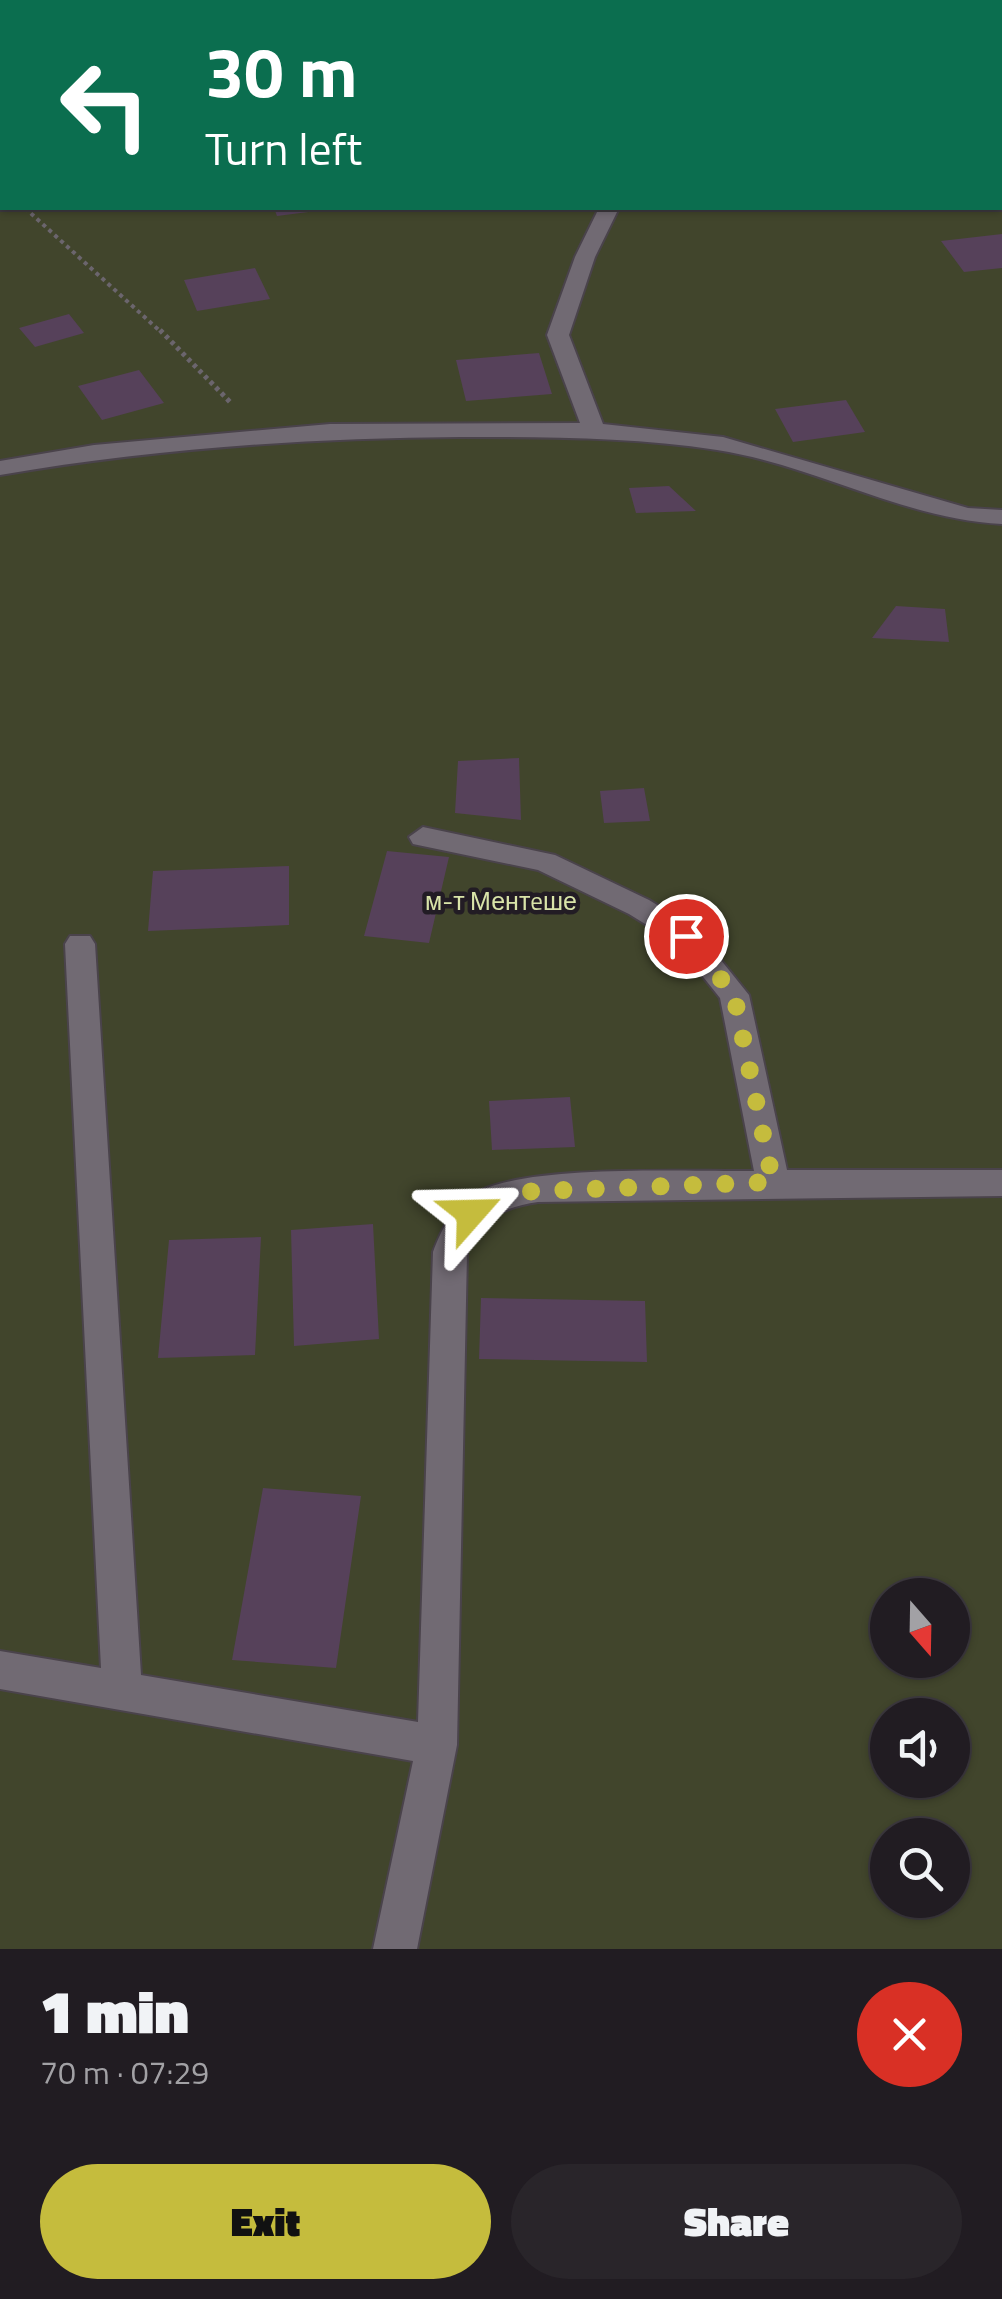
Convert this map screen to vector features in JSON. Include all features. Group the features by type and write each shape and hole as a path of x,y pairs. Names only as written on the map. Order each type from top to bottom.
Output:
{"street":[{"path":"594,430 558,335 585,256 607,210"},
{"path":"0,468 94,452 330,431 594,430 723,444 966,515 1002,517"},
{"path":"424,837 545,862 639,907 686,936 734,995 773,1182"},
{"path":"80,944 122,1691"},
{"path":"395,1949 436,1746 450,1252 457,1232 471,1213 515,1192 773,1182 1002,1184"},
{"path":"0,1670 436,1746"}],"path":[{"path":"27,210 138,308 266,438"}],"green space":[{"name":"м-т Ментeше","path":"0,210 1002,210 1002,1949 0,1949"}],"building":[{"path":"275,210 324,210 277,216"},
{"path":"1002,234 1002,268 964,272 941,241"},
{"path":"255,268 270,299 197,311 184,280"},
{"path":"69,314 84,333 35,347 19,328"},
{"path":"539,353 552,394 466,401 456,360"},
{"path":"139,370 164,403 102,420 78,386"},
{"path":"846,400 865,432 793,442 775,409"},
{"path":"669,486 696,511 636,513 629,488"},
{"path":"896,606 945,609 949,642 872,638"},
{"path":"519,758 521,820 455,813 458,761"},
{"path":"644,788 650,821 604,823 600,791"},
{"path":"387,851 449,857 429,943 364,936"},
{"path":"289,866 289,925 148,931 153,871"},
{"path":"570,1097 575,1147 492,1150 489,1101"},
{"path":"373,1224 379,1339 294,1346 291,1230"},
{"path":"261,1237 255,1355 158,1358 169,1240"},
{"path":"481,1298 645,1301 647,1362 479,1359"},
{"path":"263,1488 361,1496 336,1668 232,1660"}],"route":[{"path":"471,1213 491,1200 515,1192 773,1182 734,995 686,936"}]}
